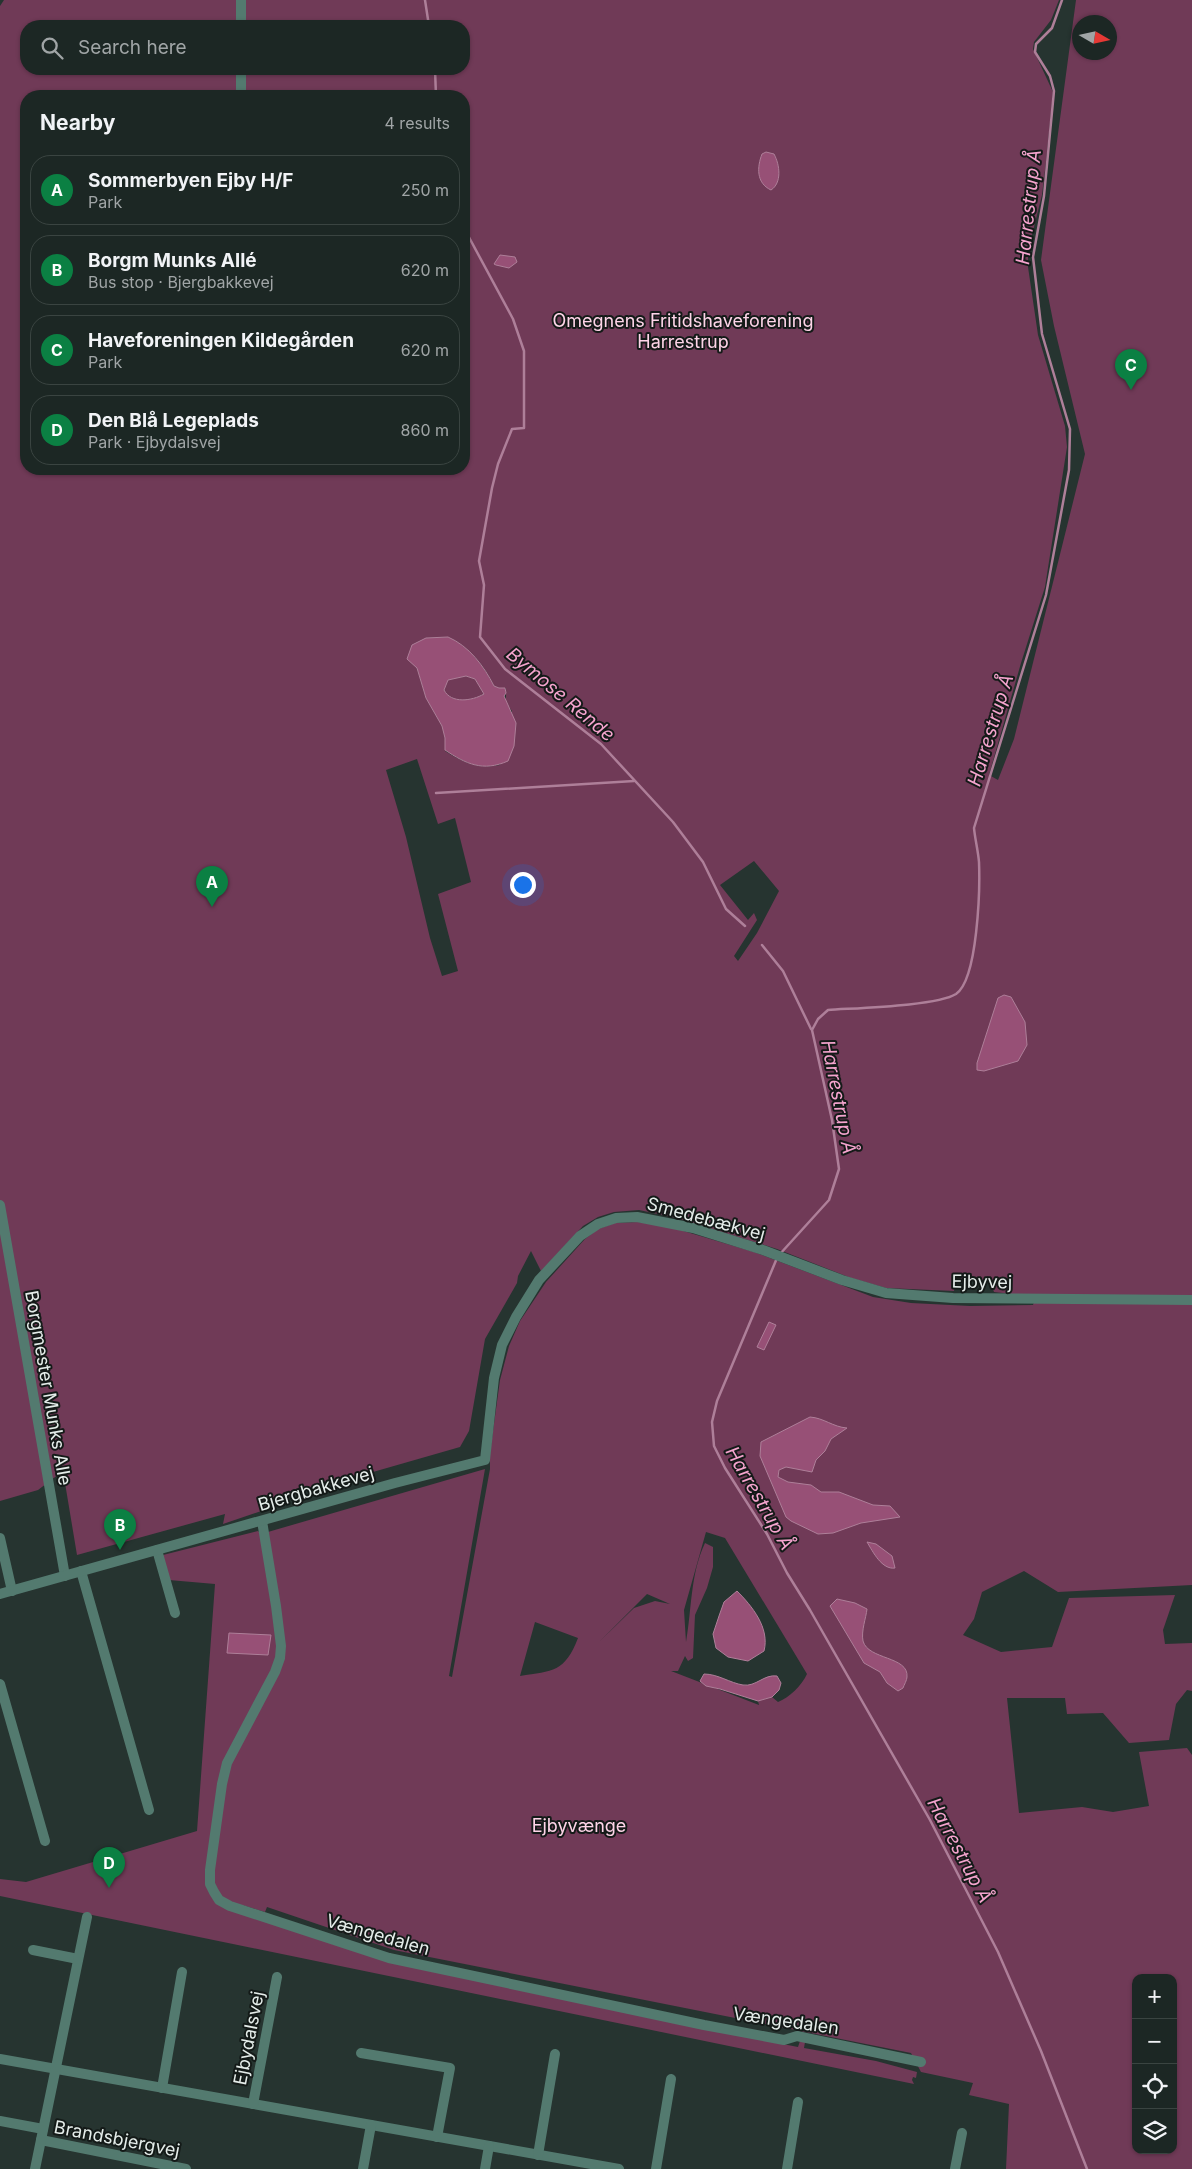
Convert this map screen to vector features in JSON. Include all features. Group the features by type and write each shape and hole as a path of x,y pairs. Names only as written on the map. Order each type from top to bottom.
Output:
{"street":[{"path":"241,0 241,20"},
{"path":"241,75 241,90"},
{"name":"Borgmester Munks Alle","path":"0,1205 65,1576"},
{"name":"Smedebækvej","path":"485,1460 494,1378 502,1345 516,1317 540,1280 580,1236 598,1224 616,1218 637,1217 671,1222 778,1256"},
{"name":"Ejbyvej","path":"778,1256 865,1289 913,1297 1009,1300 1192,1300"},
{"name":"Bjergbakkevej","path":"0,1594 485,1460"},
{"name":"Vængedalen","path":"262,1521 281,1646 275,1672 231,1754 222,1784 210,1870 210,1884 219,1900 252,1914 389,1958 704,2025 784,2040 797,2036 921,2062"},
{"path":"0,1538 12,1591"},
{"path":"157,1550 175,1613"},
{"path":"81,1571 149,1810"},
{"path":"0,1684 45,1841"},
{"path":"55,2068 87,1917"},
{"path":"33,1950 78,1960"},
{"path":"162,2088 182,1972"},
{"name":"Ejbydalsvej","path":"253,2104 277,1977"},
{"path":"361,2053 450,2068 437,2137"},
{"path":"538,2154 555,2054"},
{"name":"Ejbydalsvej","path":"0,2059 619,2169"},
{"name":"Brandsbjergvej","path":"35,2169 55,2068"},
{"path":"656,2169 671,2079"},
{"path":"787,2169 798,2102"},
{"name":"Brandsbjergvej","path":"0,2121 43,2129"},
{"path":"363,2169 371,2125"},
{"path":"955,2169 962,2133"},
{"name":"Brandsbjergvej","path":"41,2140 186,2169"},
{"path":"485,2169 489,2146"}],"green space":[{"path":"4,0 1059,0 1051,20 1034,42 1033,49 1053,92 1042,195 1028,251 1028,267 1038,335 1065,426 1067,447 1045,587 989,775 998,780 1014,739 1085,454 1054,326 1041,260 1072,30 1072,60 1117,60 1117,15 1074,15 1076,0 1192,0 1192,1585 1058,1592 1024,1571 982,1592 974,1619 963,1635 1001,1652 1052,1647 1069,1598 1175,1595 1163,1630 1165,1644 1192,1643 1192,1691 1187,1690 1176,1704 1169,1740 1129,1743 1103,1713 1067,1714 1065,1698 1007,1698 1019,1813 1082,1807 1113,1812 1149,1806 1139,1752 1187,1748 1192,1755 1192,2169 1006,2169 1009,2104 969,2095 973,2083 921,2072 911,2053 394,1950 267,1907 265,1912 242,1905 332,1944 736,2035 798,2047 800,2041 805,2042 804,2048 876,2061 917,2072 916,2078 913,2077 912,2080 914,2084 0,1896 0,1879 26,1882 197,1831 215,1584 169,1580 163,1555 258,1531 261,1534 485,1469 449,1676 452,1677 490,1469 490,1453 500,1380 509,1346 520,1321 546,1282 585,1239 598,1229 615,1223 638,1222 670,1227 754,1252 873,1297 911,1303 970,1306 1033,1305 1036,1297 994,1292 990,1281 956,1278 954,1291 886,1288 851,1278 777,1249 677,1218 639,1210 614,1212 598,1217 583,1226 541,1271 531,1251 518,1276 517,1283 485,1339 469,1431 460,1447 272,1501 270,1508 223,1524 225,1514 77,1555 63,1471 38,1490 0,1501 0,6","holes":["448,637 456,641 476,657 494,686 506,688 506,703 512,711 500,765 484,766 471,764 445,751 445,738 442,726 426,698 417,668 426,638","417,759 438,824 455,818 471,882 438,894 458,971 442,976 430,938 406,837 386,770","754,861 779,891 757,933 738,961 734,956 757,920 754,913 748,920 720,885","706,1532 725,1538 807,1674 799,1687 778,1702 772,1697 758,1701 759,1705 671,1671 678,1671 685,1656 688,1661 693,1658 695,1615 707,1588 713,1567 713,1547 705,1543 694,1580 686,1642 684,1610","647,1594 670,1604 655,1601 634,1608 599,1642","535,1622 578,1638 563,1664 549,1671 520,1676"]},
{"path":"466,676 475,679 484,694 468,700 462,700 452,698 447,694 444,690 447,680"}],"shaded area":[{"path":"766,152 774,154 779,168 777,183 771,190 760,179 759,174 760,159 762,154"},
{"path":"500,255 515,257 517,262 509,268 494,264"},
{"path":"448,637 456,641 475,657 486,671 494,686 505,688 506,693 504,696 516,723 514,746 508,761 491,766 475,765 445,750 442,726 426,698 417,668 407,659 412,645 426,638","holes":["466,676 475,679 484,694 468,700 462,700 452,698 444,690 448,680"]},
{"path":"1004,995 1011,997 1025,1022 1027,1045 1018,1061 984,1071 977,1070 977,1063 998,998"},
{"path":"769,1322 776,1325 764,1350 757,1347"},
{"path":"810,1417 847,1428 831,1439 825,1451 816,1460 812,1472 786,1467 779,1470 778,1477 788,1482 811,1485 821,1492 839,1492 873,1505 890,1506 900,1517 861,1523 833,1533 818,1534 786,1517 760,1456 761,1442"},
{"path":"867,1542 876,1544 892,1556 895,1568 890,1568 882,1563"},
{"path":"737,1591 754,1611 764,1634 764,1651 748,1661 728,1657 716,1648 713,1634 724,1602"},
{"path":"837,1599 855,1603 867,1609 863,1641 872,1652 902,1665 906,1670 907,1677 903,1688 898,1691 887,1683 880,1672 864,1663 830,1606"},
{"path":"229,1633 271,1635 268,1655 227,1653"},
{"path":"704,1674 714,1675 743,1685 777,1676 781,1683 779,1690 772,1697 758,1701 706,1686 700,1681"}],"waterway":[{"name":"Bymose Rende","path":"425,0 428,20"},
{"name":"Harrestrup Å","path":"780,1254 829,1200 839,1169 832,1120 812,1030 818,1019 828,1010 914,1004 946,998 956,994 963,985 969,971 978,911 979,858 974,828 1046,595 1069,470 1070,429 1042,334 1033,257 1044,196 1054,91 1050,76 1035,52 1036,44 1052,28 1062,0"},
{"name":"Bymose Rende","path":"435,75 436,90"},
{"name":"Bymose Rende","path":"470,239 513,319 524,351 524,428 512,429 498,464 479,561 484,585 480,637 505,669 601,744 673,822 703,862 726,909 745,926"},
{"path":"436,793 634,781"},
{"name":"Bymose Rende","path":"762,945 783,971 811,1029"},
{"name":"Harrestrup Å","path":"777,1258 717,1401 712,1422 714,1446 725,1468 767,1534 787,1573 930,1820 998,1952 1041,2051 1087,2169"}],"place":[{"name":"Haveforeningen Kildegården","path":"1131,390"},
{"name":"Sommerbyen Ejby H/F","path":"212,907"},
{"name":"Borgm Munks Allé","path":"120,1550"},
{"name":"Den Blå Legeplads","path":"109,1888"}],"park label":[{"name":"Omegnens Fritidshaveforening Harrestrup","path":"683,331"},
{"name":"Ejbyvænge","path":"579,1826"}]}
